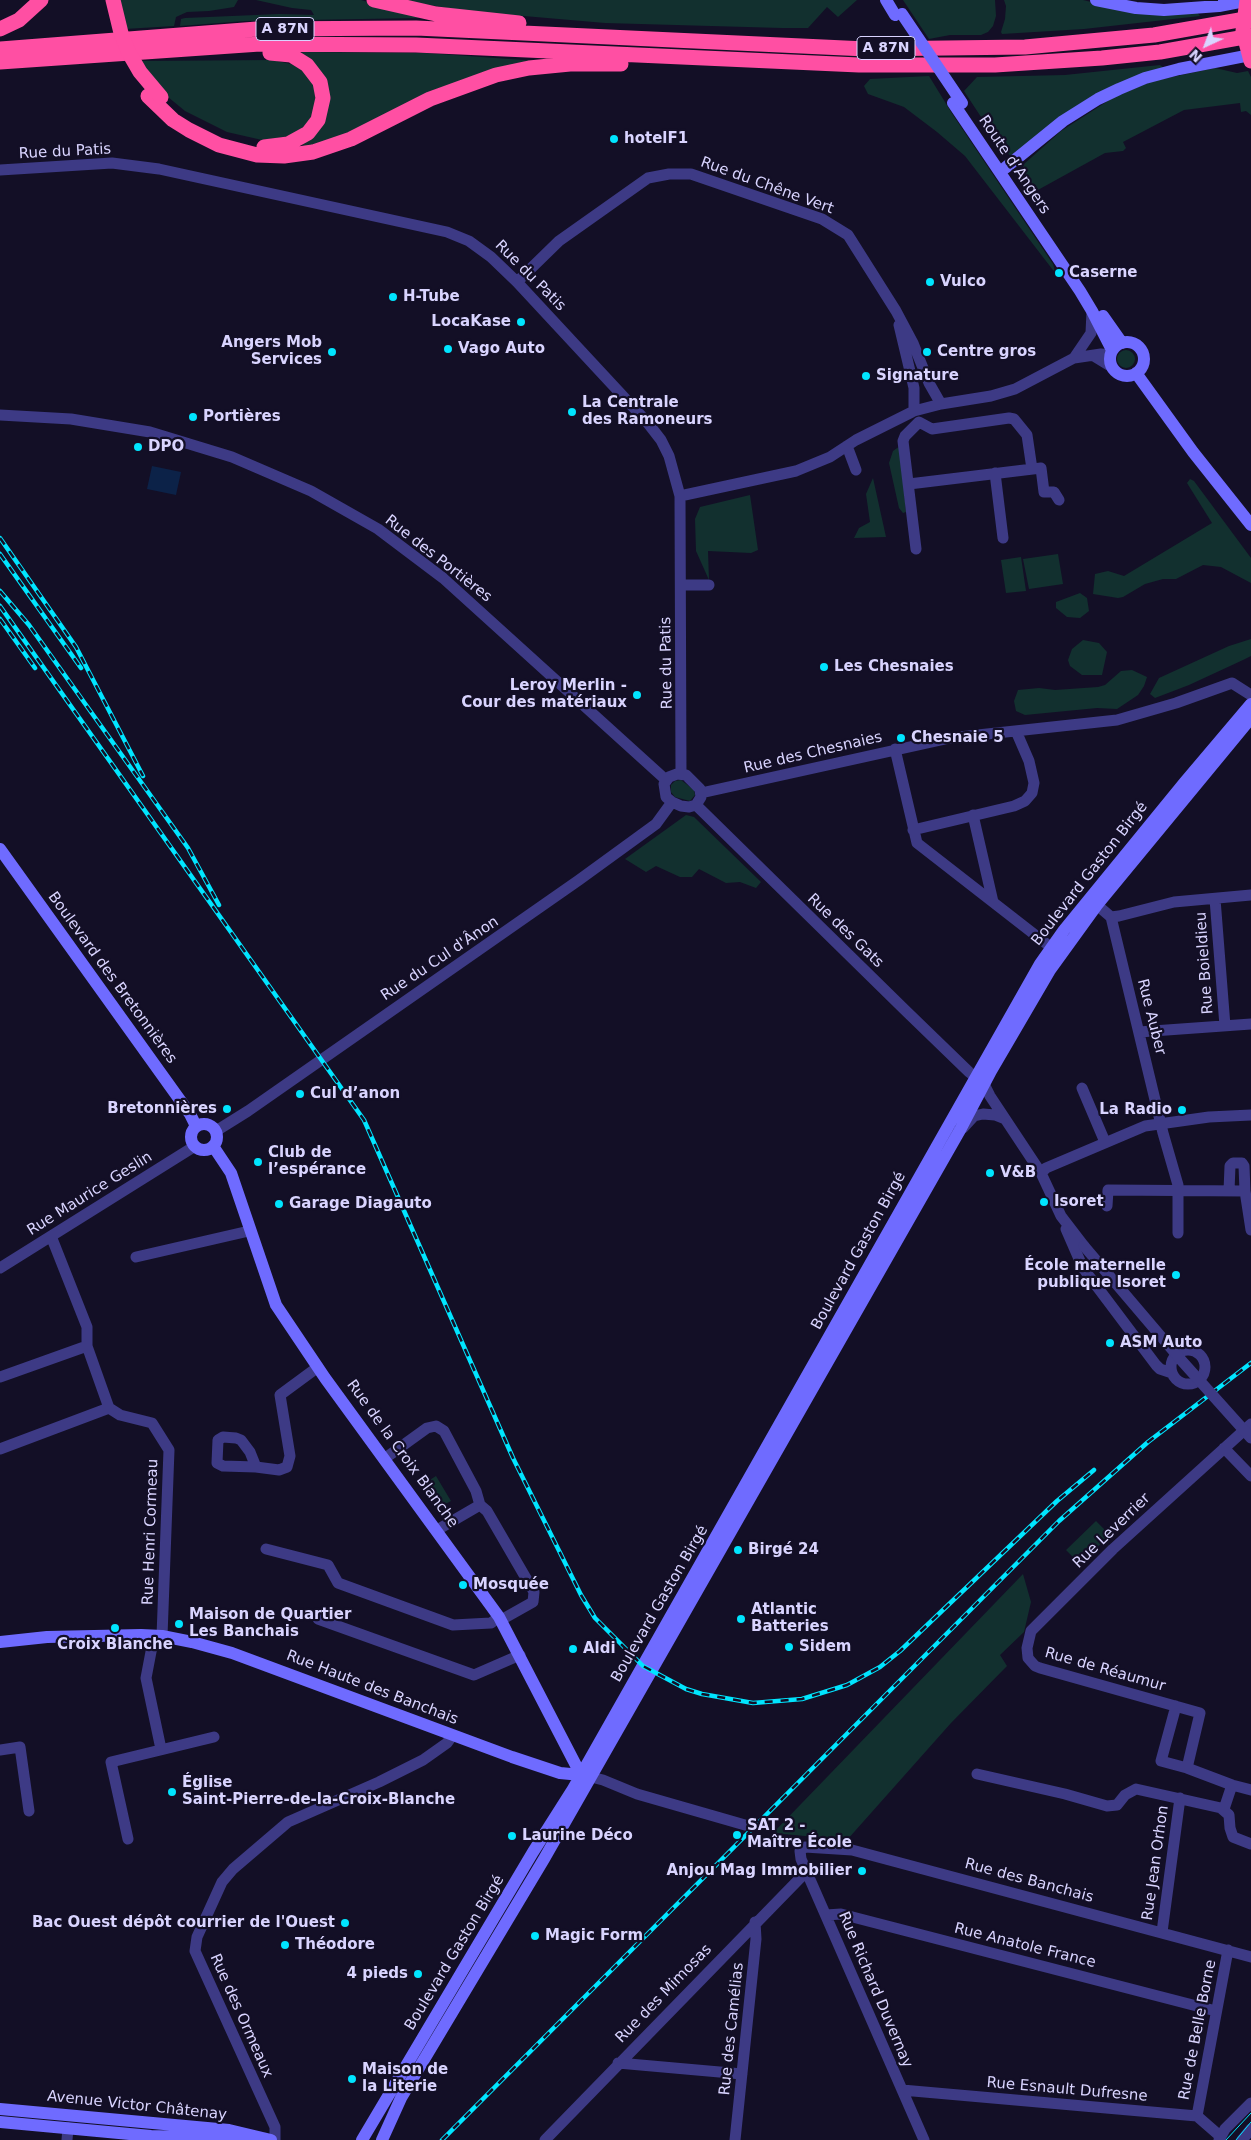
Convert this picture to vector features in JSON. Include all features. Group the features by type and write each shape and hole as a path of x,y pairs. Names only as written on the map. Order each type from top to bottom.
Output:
{"highway":[{"path":"0,30 19,20 41,0"},
{"path":"105,0 118,48 133,77 154,97 173,120 219,145 257,154 284,156 313,152 351,139 430,99 496,76 529,68 570,64 612,63 665,66 692,59"},
{"path":"113,0 121,33 129,53 154,97 187,119 226,138 264,146 288,144 302,138 313,127 322,106 322,90 317,76 308,65 297,58 286,54 263,52 245,45"},
{"path":"374,0 436,14 541,25 571,35"},
{"path":"1247,0 1243,31 1246,50 1251,61"},
{"path":"1201,28 1221,17 1251,9"},
{"name":"A 87N","path":"0,49 257,30 416,28 866,49 1024,47 1100,41 1201,28 1251,18"},
{"name":"A 87N","path":"0,62 245,45 416,45 862,66 995,65 1160,52 1251,36"},
{"path":"1160,52 1179,57 1251,46"}],"main road":[{"name":"Route d’Angers","path":"886,0 899,14 958,103 1005,168 1035,219"},
{"name":"Route d’Angers","path":"894,0 899,14"},
{"path":"1096,0 1136,8 1164,10 1219,6 1251,0"},
{"path":"968,124 977,132 1002,168 1005,168 1063,121 1098,99 1119,89 1145,78 1179,69 1251,55"},
{"name":"Route d’Angers","path":"958,103 968,124 1045,234 1092,311 1114,354"},
{"name":"Route d’Angers","path":"1045,234 1114,354"},
{"path":"1130,342 1135,343 1142,351 1144,357 1143,365 1136,373 1129,376 1120,375 1114,354 1130,342"},
{"path":"1136,373 1193,452 1251,525"},
{"name":"Boulevard Gaston Birgé","path":"1056,952 1172,797 1251,704"},
{"name":"Boulevard Gaston Birgé","path":"362,2140 586,1776 980,1081 1040,964 1056,952 1097,905 1251,718"},
{"name":"Boulevard des Bretonnières","path":"0,849 190,1114 196,1126"},
{"name":"Boulevard Gaston Birgé","path":"382,2140 401,2098 960,1130 980,1081"},
{"path":"206,1124 216,1131 217,1137 213,1146 202,1150 195,1146 191,1136 196,1126 206,1124"},
{"name":"Rue de la Croix Blanche","path":"213,1146 231,1173 276,1305 318,1367 500,1618 586,1776"},
{"name":"Rue Haute des Banchais","path":"0,1642 47,1637 158,1636 232,1653 452,1736 560,1773 586,1776"},
{"name":"Avenue Victor Châtenay","path":"0,2109 229,2130 270,2140"},
{"name":"Avenue Victor Châtenay","path":"0,2122 68,2134 265,2140"}],"street":[{"name":"Rue du Patis","path":"0,170 112,163 160,169 447,232 469,241 484,251 517,282 656,434 669,456 680,496 682,774"},
{"name":"Rue du Chêne Vert","path":"517,282 559,241 648,178 668,174 691,174 822,219 848,235 896,312 913,343 929,383 941,404"},
{"path":"1074,358 1091,333 1092,311"},
{"path":"896,312 914,388 914,411"},
{"path":"680,496 796,471 830,457 914,411 941,404 991,396 1015,389 1074,358 1114,354"},
{"name":"Rue des Portières","path":"0,415 44,416 92,422 168,437 250,463 324,498 378,529 443,578 666,780"},
{"path":"916,549 903,441 905,436 918,422 932,429 1009,418 1014,419 1027,435 1032,469"},
{"path":"847,446 856,470"},
{"path":"909,484 1041,468 1044,492 1054,492 1060,500"},
{"path":"995,473 1002,538"},
{"path":"681,585 710,585"},
{"name":"Rue des Chesnaies","path":"702,793 950,738 1117,720 1232,683 1251,695"},
{"path":"913,830 1019,805 1032,793 1034,783 1031,769 1016,731"},
{"path":"894,749 914,837 922,847 1056,952"},
{"path":"682,774 698,785 702,793 696,805 689,807 672,802 665,793 664,784 666,780 673,775 682,774"},
{"name":"Rue du Cul d'Ânon","path":"216,1131 248,1111 579,880 656,824 672,802"},
{"name":"Rue des Gats","path":"696,805 980,1081 1041,1173 1061,1216"},
{"path":"973,815 993,902"},
{"path":"1097,905 1111,917 1174,902 1251,895"},
{"name":"Rue Boieldieu","path":"1216,899 1225,1026"},
{"name":"Rue Auber","path":"1111,917 1179,1190 1178,1233"},
{"path":"1139,1032 1251,1024"},
{"path":"1082,1088 1105,1142"},
{"path":"960,1130 978,1115 991,1114 1005,1119"},
{"path":"1041,1173 1046,1168 1145,1126 1209,1117 1251,1115"},
{"name":"Rue Maurice Geslin","path":"0,1268 195,1146"},
{"path":"1229,1191 1230,1166 1232,1163 1240,1163 1244,1166 1245,1191 1251,1230"},
{"path":"1107,1206 1108,1190 1245,1191"},
{"path":"1061,1216 1084,1246 1181,1360 1251,1438"},
{"path":"1061,1216 1083,1268 1156,1365 1160,1369 1172,1373"},
{"path":"136,1258 249,1230"},
{"path":"0,1449 109,1408 87,1346 87,1327 51,1236"},
{"path":"0,1377 87,1346"},
{"path":"256,1467 279,1470 287,1467 290,1456 280,1394 318,1367"},
{"name":"Rue Henri Cormeau","path":"109,1408 120,1415 152,1423 169,1450 158,1636 146,1678 162,1749"},
{"name":"Rue Leverrier","path":"1028,1658 1027,1648 1031,1631 1113,1548 1251,1424"},
{"path":"266,1549 328,1565 338,1583 453,1625 491,1623 530,1604 535,1595 520,1565 487,1511 480,1505 478,1496 444,1431 439,1427 427,1428 384,1459"},
{"path":"1224,1448 1251,1476"},
{"path":"437,1530 480,1505"},
{"path":"318,1619 474,1675 520,1655"},
{"name":"Rue de Réaumur","path":"1028,1658 1035,1666 1040,1668 1200,1713 1187,1768"},
{"name":"Rue de Réaumur","path":"1176,1706 1161,1761 1251,1790"},
{"name":"Rue des Ormeaux","path":"275,2140 275,2127 195,1951 196,1937 222,1882 232,1869 288,1822 379,1782 423,1760 448,1743 452,1736"},
{"path":"128,1839 111,1762 214,1737"},
{"path":"0,1750 20,1747 29,1811"},
{"path":"977,1774 1065,1794 1111,1807 1117,1805 1124,1795 1133,1790 1180,1798 1224,1809 1230,1817 1230,1828 1233,1837 1251,1844"},
{"path":"586,1776 603,1780 637,1794 745,1825"},
{"path":"1224,1809 1232,1785"},
{"name":"Rue Jean Orhon","path":"1162,1932 1180,1798"},
{"name":"Rue des Banchais","path":"800,1851 809,1846 852,1850 1251,1957"},
{"name":"Rue Richard Duvernay","path":"800,1851 924,2140"},
{"name":"Rue des Mimosas","path":"545,2140 807,1870"},
{"name":"Rue Anatole France","path":"826,1915 841,1914 1216,2011"},
{"name":"Rue des Camélias","path":"735,2140 756,1940 755,1922"},
{"name":"Rue de Belle Borne","path":"1197,2116 1228,1950"},
{"path":"618,2063 742,2074"},
{"name":"Rue Esnault Dufresne","path":"902,2090 1197,2116"},
{"path":"1197,2116 1220,2138 1225,2129 1251,2103"},
{"path":"1242,2140 1251,2129"}],"green space":[{"path":"120,0 238,0 234,7 187,12 176,17 174,26 125,29"},
{"path":"256,0 361,0 421,18 245,21 180,26 181,19 185,18 279,14 314,15 311,10"},
{"path":"400,0 857,0 838,17 827,7 808,28 782,28 605,23 466,11"},
{"path":"903,0 995,0 996,16 993,26 988,32 981,35 950,35 929,39"},
{"path":"1004,0 1083,0 1112,7 1197,12 1200,16 1084,29 1002,34 1006,6"},
{"path":"301,53 426,53 537,61 352,134 305,147 301,143 328,104"},
{"path":"272,60 291,64 302,70 313,82 316,103 314,112 307,124 300,130 290,136 262,140 227,132 185,111 168,97 139,61"},
{"path":"1160,65 1165,69 1146,74 1011,156 1002,149 964,91 977,77 1065,75"},
{"path":"1215,68 1237,73 1248,71 1251,77 1251,115 1246,111 1241,112 1240,103 1184,110 1123,142 1126,148 1123,151 1105,153 1036,191 1030,188 1020,173 1024,164 1061,131 1114,97 1153,81"},
{"path":"929,76 1053,264 1056,274 965,156 904,107 868,94 864,86 870,79"},
{"path":"1122,350 1130,350 1135,355 1133,366 1122,368 1117,363 1117,355"},
{"path":"900,446 906,512 903,513 899,508 889,463 893,451"},
{"path":"873,478 886,537 854,538 859,528 870,522 866,494"},
{"path":"1190,479 1194,481 1251,558 1251,583 1221,567 1203,565 1176,579 1163,579 1145,584 1123,597 1093,594 1095,574 1108,571 1124,576 1212,523 1187,483"},
{"path":"750,495 758,550 751,553 708,551 709,580 696,551 695,519 700,507"},
{"path":"1058,554 1063,584 1029,589 1023,559"},
{"path":"1021,557 1026,591 1006,593 1001,560"},
{"path":"1080,593 1087,598 1089,611 1080,618 1067,617 1056,608 1056,602"},
{"path":"1251,639 1251,656 1189,685 1155,698 1150,694 1159,678 1229,646"},
{"path":"1083,640 1099,643 1107,652 1102,675 1082,675 1070,666 1068,660 1072,649"},
{"path":"1132,670 1147,677 1144,686 1138,695 1117,709 1097,708 1025,715 1016,711 1014,701 1018,690 1098,687 1105,685 1121,671"},
{"path":"681,780 694,790 695,795 690,801 675,797 671,792 671,785 675,781"},
{"path":"686,815 694,817 761,882 756,888 740,882 726,883 699,869 692,877 680,877 656,866 646,872 625,859"},
{"path":"436,1476 451,1501 440,1507 425,1483"},
{"path":"1096,1521 1110,1535 1080,1564 1066,1550"},
{"path":"1023,1574 1031,1602 1024,1632 1000,1655 1007,1666 951,1723 847,1840 773,1833"}],"water":[{"path":"152,466 181,472 176,495 147,489"}],"tram line":[{"path":"1226,2140 1251,2113"},
{"path":"1236,2140 1251,2122"}],"railway":[{"path":"0,538 76,647 143,776"},
{"path":"0,554 81,668"},
{"path":"0,591 29,625 188,848 219,905"},
{"path":"0,606 364,1120 513,1458 581,1595 595,1618 643,1666 686,1689 702,1694 753,1703 802,1699 847,1685 880,1667 900,1651 1057,1501 1094,1470"},
{"path":"0,619 35,668"},
{"path":"442,2140 1059,1521 1148,1442 1251,1363"}],"place":[{"name":"hotelF1","path":"614,139"},
{"name":"Caserne","path":"1059,273"},
{"name":"Vulco","path":"930,282"},
{"name":"H-Tube","path":"393,297"},
{"name":"LocaKase","path":"521,322"},
{"name":"Vago Auto","path":"448,349"},
{"name":"Angers Mob Services","path":"332,352"},
{"name":"Centre gros","path":"927,352"},
{"name":"Signature","path":"866,376"},
{"name":"La Centrale des Ramoneurs","path":"572,412"},
{"name":"Portières","path":"193,417"},
{"name":"DPO","path":"138,447"},
{"name":"Les Chesnaies","path":"824,667"},
{"name":"Leroy Merlin - Cour des matériaux","path":"637,695"},
{"name":"Chesnaie 5","path":"901,738"},
{"name":"Cul d’anon","path":"300,1094"},
{"name":"Bretonnières","path":"227,1109"},
{"name":"La Radio","path":"1182,1110"},
{"name":"Club de l’espérance","path":"258,1162"},
{"name":"V&B","path":"990,1173"},
{"name":"Isoret","path":"1044,1202"},
{"name":"Garage Diagauto","path":"279,1204"},
{"name":"École maternelle publique Isoret","path":"1176,1275"},
{"name":"ASM Auto","path":"1110,1343"},
{"name":"Birgé 24","path":"738,1550"},
{"name":"Mosquée","path":"463,1585"},
{"name":"Atlantic Batteries","path":"741,1619"},
{"name":"Maison de Quartier Les Banchais","path":"179,1624"},
{"name":"Croix Blanche","path":"115,1628"},
{"name":"Sidem","path":"789,1647"},
{"name":"Aldi","path":"573,1649"},
{"name":"Église Saint-Pierre-de-la-Croix-Blanche","path":"172,1792"},
{"name":"SAT 2 - Maître École","path":"737,1835"},
{"name":"Laurine Déco","path":"512,1836"},
{"name":"Anjou Mag Immobilier","path":"862,1871"},
{"name":"Bac Ouest dépôt courrier de l'Ouest","path":"345,1923"},
{"name":"Magic Form","path":"535,1936"},
{"name":"Théodore","path":"285,1945"},
{"name":"4 pieds","path":"418,1974"},
{"name":"Maison de la Literie","path":"352,2079"}]}
